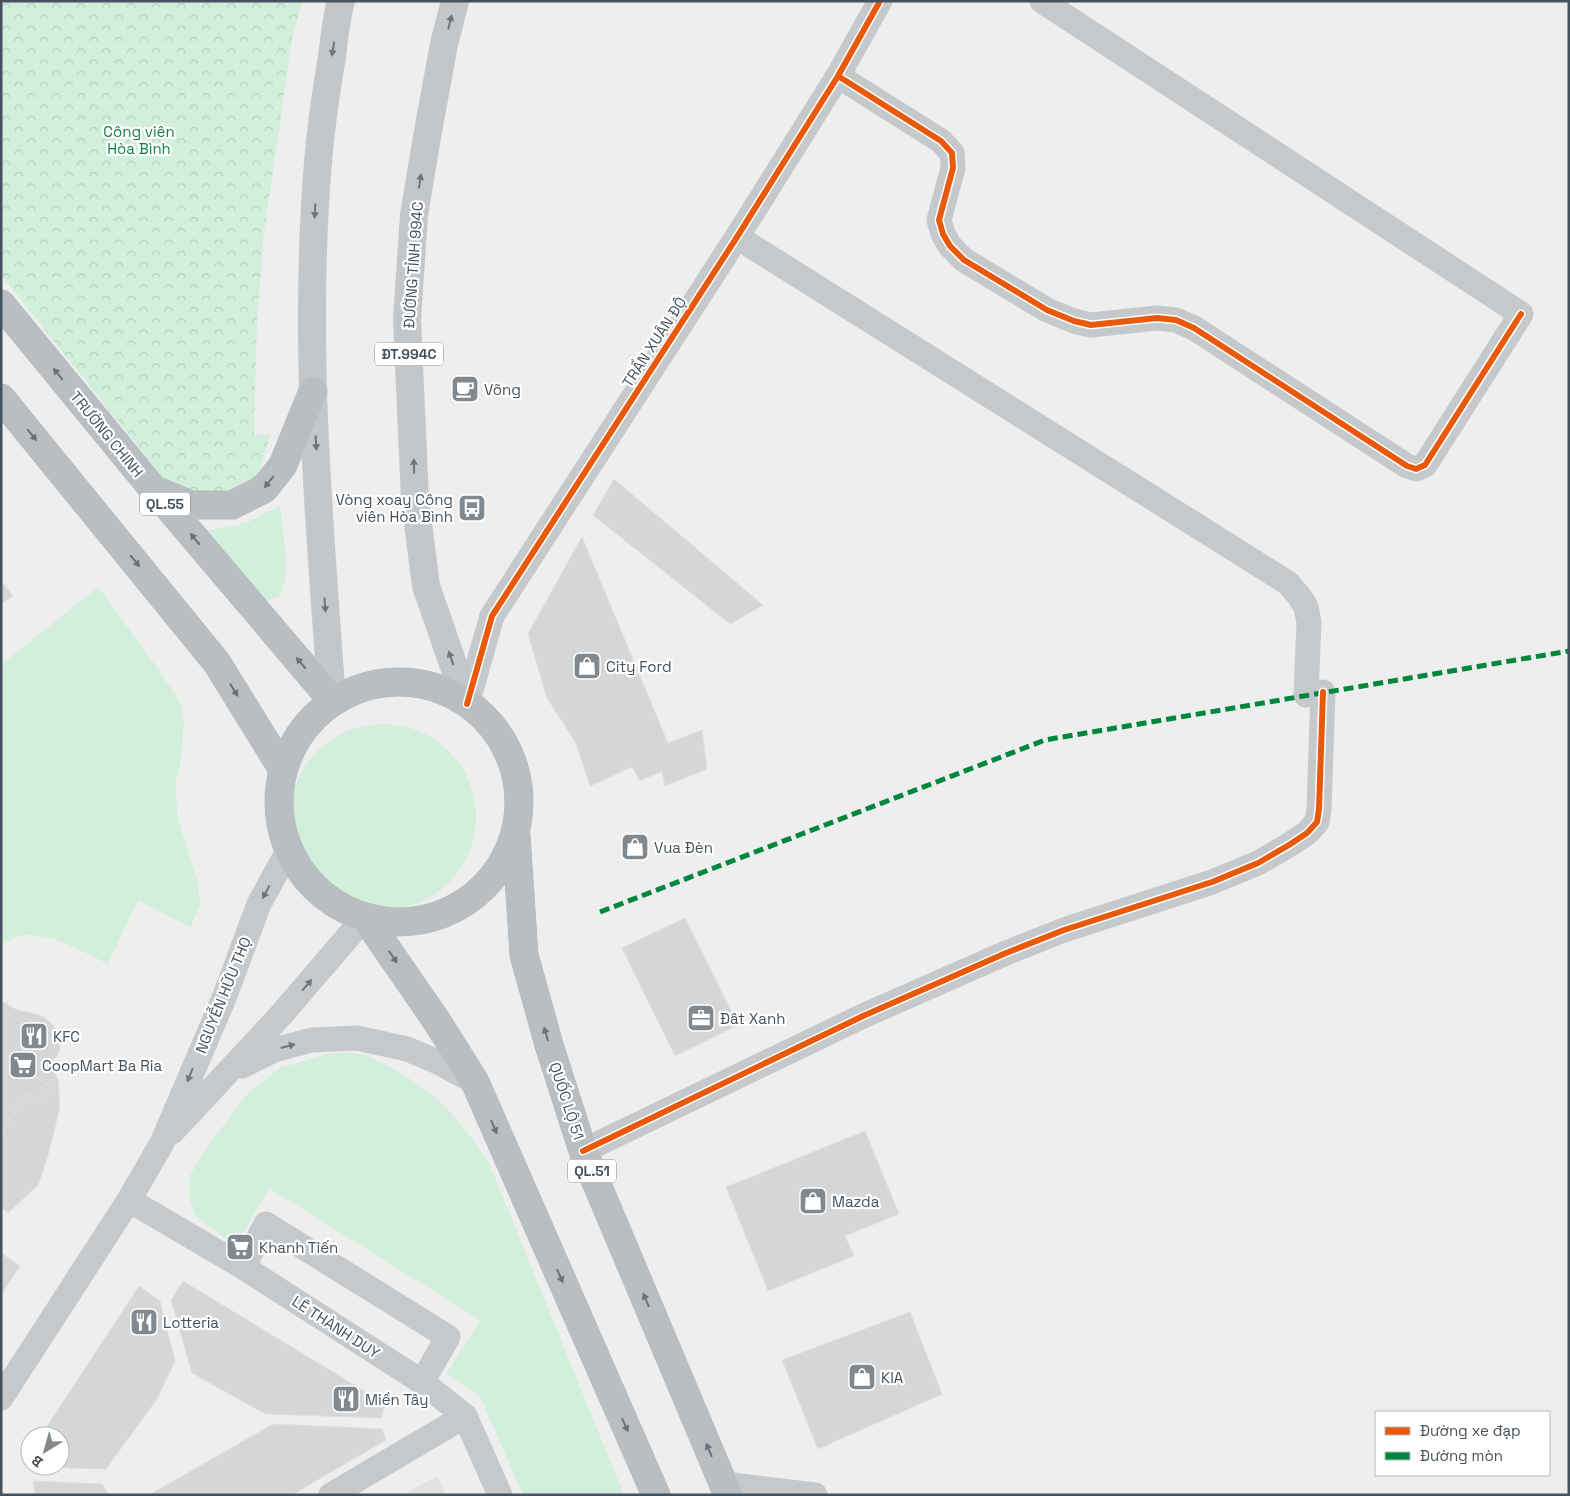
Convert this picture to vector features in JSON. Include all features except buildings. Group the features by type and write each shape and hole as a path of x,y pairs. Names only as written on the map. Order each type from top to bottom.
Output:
{"highway":[{"name":"TRƯỜNG CHINH","path":"1,304 153,489 332,700"},
{"path":"153,489 191,505 232,505 264,489 283,464 313,391"},
{"path":"1,398 217,663 283,770"},
{"path":"387,683 415,683 442,691 467,704 489,723 505,747 516,774 519,802 516,831 507,854 495,875 479,892 459,906 437,916 413,921 389,922 365,917 341,907 320,891 302,872 288,849 281,824 279,796 283,770 294,743 312,719 332,700 359,688 387,683"},
{"name":"QUỐC LỘ 51","path":"516,831 524,955 549,1045 583,1151 726,1489"},
{"path":"365,917 438,1023 475,1082 656,1495"}],"main road":[{"path":"332,700 313,391 312,279 316,187 322,119 341,1"},
{"name":"ĐƯỜNG TỈNH 994C","path":"455,1 444,44 414,215 407,319 415,500 426,586 467,704"}],"street":[{"name":"TRẦN XUÂN ĐỘ","path":"467,704 492,616 738,236 838,76 880,1"},
{"path":"838,76 940,141 952,153 953,168 939,220 943,234 950,246 964,260 1047,310 1074,321 1091,325 1157,318 1176,320 1194,328 1398,460 1416,469 1425,465 1521,314 1042,1"},
{"path":"583,1151 863,1016 1006,953 1074,926 1212,882 1258,863 1290,846 1307,833 1317,822 1319,808 1315,694 1308,622 1306,607 1288,583 738,236"},
{"name":"NGUYỄN HỮU THỌ","path":"1,1398 129,1200 162,1143 224,998 259,904 288,849"},
{"name":"NGUYỄN HỮU THỌ","path":"162,1143 281,1016 365,917"},
{"path":"228,1073 274,1050 312,1040 357,1038 407,1049 438,1062 475,1082"},
{"name":"LÊ THÀNH DUY","path":"129,1200 243,1267 422,1382 465,1416 500,1495"},
{"path":"243,1267 266,1224 448,1337 422,1382"},
{"path":"331,1495 465,1416"},
{"path":"726,1489 815,1495"}],"shaded area":[{"path":"437,1476 446,1495 402,1495"}],"green space":[{"name":"Công viên Hòa Bình","path":"1,1 302,1 292,39 264,233 257,321 254,435 270,435 258,477 246,493 179,496 158,475 152,464 1,275"},
{"path":"279,506 285,553 284,585 278,597 264,600 202,531 248,522"},
{"path":"98,587 180,702 184,722 180,767 176,780 177,815 198,883 200,904 191,927 138,900 108,964 59,941 38,936 20,936 1,945 1,665"},
{"path":"374,724 392,724 419,731 449,751 469,781 476,808 476,826 469,853 449,883 419,903 392,910 374,910 356,906 339,899 324,889 311,876 301,861 294,844 290,826 290,808 294,790 301,773 311,758 324,745 339,735 356,728"},
{"path":"331,1053 365,1055 416,1083 456,1118 489,1163 624,1495 523,1495 480,1396 446,1374 480,1320 269,1188 236,1246 196,1217 189,1198 189,1177 205,1150 248,1093 280,1068"}],"marked path":[{"path":"600,912 1045,740 1569,651"}],"cycle path":[{"path":"467,704 492,616 737,237 838,76 880,1"},
{"path":"838,76 941,141 952,153 953,168 939,220 943,234 950,246 964,260 1047,310 1074,321 1091,325 1157,318 1176,320 1194,328 1407,466 1416,469 1425,465 1521,314"},
{"path":"583,1151 863,1016 1006,953 1064,930 1212,882 1258,863 1289,845 1307,833 1317,822 1323,692"}],"place":[{"name":"Võng","path":"465,389"},
{"name":"Vòng xoay Công viên Hòa Bình","path":"472,508"},
{"name":"City Ford","path":"587,666"},
{"name":"Vua Đèn","path":"635,847"},
{"name":"Đât Xanh","path":"701,1018"},
{"name":"KFC","path":"34,1036"},
{"name":"CoopMart Ba Ria","path":"23,1065"},
{"name":"Mazda","path":"813,1201"},
{"name":"Khanh Tiến","path":"240,1247"},
{"name":"Lotteria","path":"144,1322"},
{"name":"KIA","path":"862,1377"},
{"name":"Miền Tây","path":"346,1399"}]}
